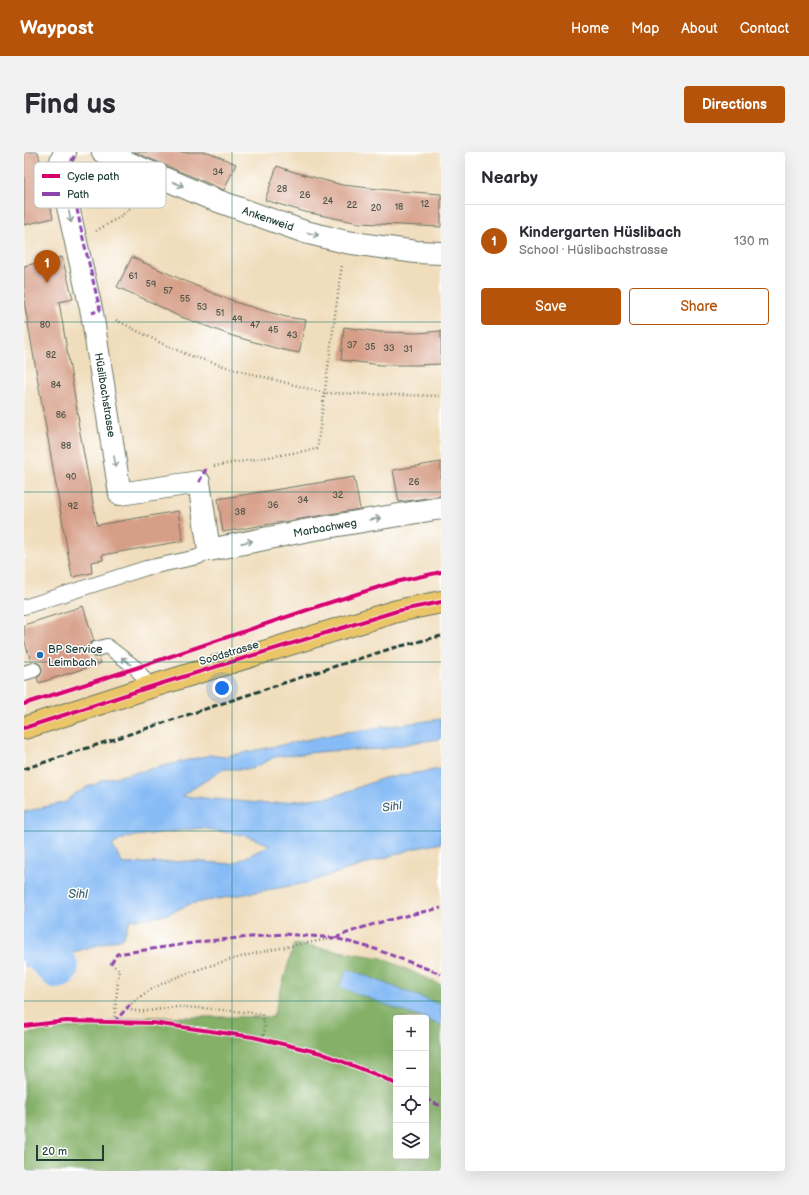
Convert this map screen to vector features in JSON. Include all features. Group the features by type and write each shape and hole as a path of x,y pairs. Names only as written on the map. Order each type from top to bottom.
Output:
{"main road":[{"name":"Soodstrasse","path":"24,728 150,687 397,611 441,602"}],"street":[{"name":"Hüslibachstrasse","path":"61,162 65,152"},
{"name":"Ankenweid","path":"103,152 126,162"},
{"name":"Ankenweid","path":"166,179 208,197 304,232 346,242 416,252 441,253"},
{"name":"Hüslibachstrasse","path":"68,208 92,313 120,494 199,482 209,550"},
{"name":"Marbachweg","path":"209,550 309,530 441,508"}],"lane":[{"path":"24,607 146,568 198,556 209,550"},
{"path":"96,649 107,646 136,668 150,687"}],"path":[{"path":"98,230 122,216 132,208"},
{"path":"208,467 317,449 343,257"},
{"path":"112,317 161,343 191,356 237,370 325,393 441,396"},
{"path":"263,1039 265,1028 262,1014 179,1007 138,1012 131,1010 130,1005 140,996 174,978 221,962 274,949 335,938"},
{"path":"111,964 119,970 114,1022"}],"green space":[{"path":"294,944 382,958 441,985 441,1171 24,1171 24,1034 145,1017 273,1017"}],"water":[{"name":"Sihl","path":"441,719 441,739 382,749 327,751 275,757 251,769 224,769 181,796 270,804 335,796 384,778 441,769 441,843 412,849 306,883 190,904 166,915 130,920 123,938 24,967 24,812 66,802 86,787 103,780 210,755 223,757 340,733","holes":["201,828 247,836 270,845 232,864 190,861 123,864 112,845 127,837"]},
{"path":"348,969 441,1005 441,1025 429,1021 429,1015 414,1015 339,987"}],"building":[{"path":"24,152 38,152 40,162 34,162 34,208 51,208 53,218 24,225"},
{"path":"134,152 208,152 236,164 224,190 166,166 166,162 158,162"},
{"path":"277,166 342,185 441,194 441,227 359,223 305,212 265,200"},
{"path":"62,257 73,299 59,302 78,422 97,525 178,511 183,541 102,555 103,560 91,562 92,573 72,577 24,301 24,266"},
{"path":"132,257 234,302 286,317 306,320 299,353 233,336 176,315 117,287"},
{"path":"344,327 380,332 417,333 441,331 441,364 381,365 341,360"},
{"path":"441,462 441,496 399,502 393,470"},
{"path":"354,477 360,509 223,532 218,499"},
{"path":"83,606 94,641 88,646 88,652 93,657 99,657 101,663 39,683 37,678 42,672 42,668 40,664 31,662 24,639 24,625"}],"waterway":[{"path":"24,934 58,968"}],"railway":[{"path":"24,769 320,671 393,648 441,636"}],"marked path":[{"path":"71,162 74,156"},
{"path":"77,208 100,310 92,313"},
{"path":"199,482 207,467"},
{"path":"335,938 374,924 441,908"},
{"path":"111,964 117,954 207,941 284,934 335,938 375,949 441,974"},
{"path":"114,1022 130,1005"},
{"path":"429,1100 441,1106"}],"cycle path":[{"path":"24,704 325,604 395,582 441,572"},
{"path":"24,728 150,687 397,611 441,602"},
{"path":"24,1026 66,1021 153,1023 253,1037 321,1053 393,1082"}],"place":[{"name":"Kindergarten Hüslibach","path":"47,283"},
{"name":"BP Service Leimbach","path":"40,655"}]}
